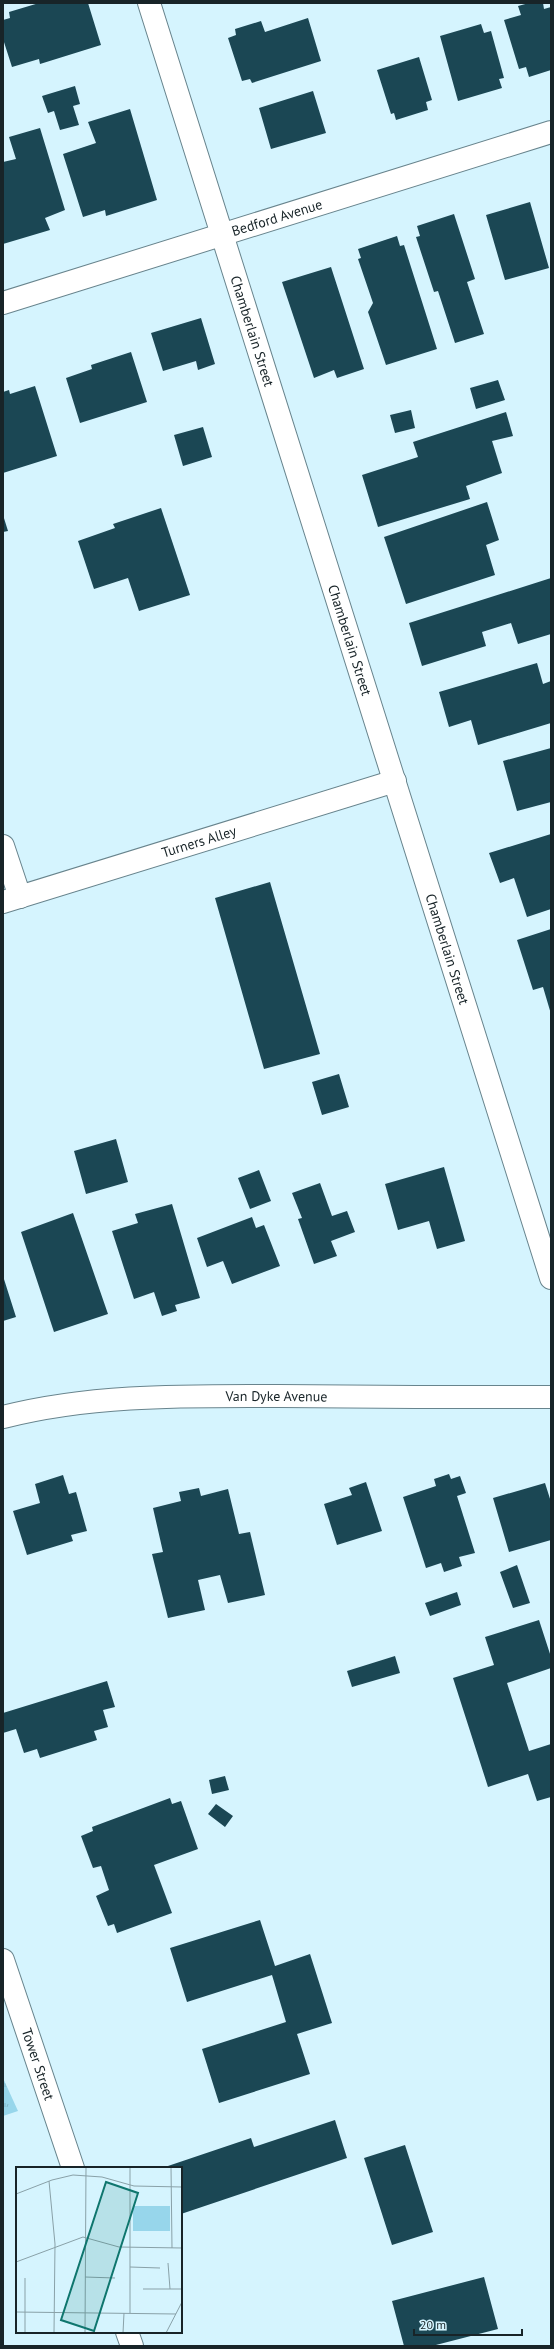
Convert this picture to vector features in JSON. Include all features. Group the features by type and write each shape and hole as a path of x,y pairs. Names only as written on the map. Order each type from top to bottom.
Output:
{"street":[{"name":"Chamberlain Street","path":"150,3 551,1278"},
{"name":"Bedford Avenue","path":"3,303 551,132"},
{"name":"Turners Alley","path":"11,900 395,781"},
{"path":"3,846 11,900"},
{"name":"Van Dyke Avenue","path":"3,1417 68,1404 120,1399 205,1396 551,1397"},
{"name":"Tower Street","path":"3,1960 72,2167"},
{"path":"127,2333 132,2346"}],"green space":[{"path":"3,2078 18,2111 3,2116"}],"building":[{"path":"39,3 88,3 101,45 40,64 39,59 12,67 3,39 3,20 10,18 9,12"},
{"path":"529,3 543,3 544,9 551,7 551,70 529,77 526,67 519,69 504,20 521,15 518,6"},
{"path":"308,18 321,61 252,83 250,79 242,81 228,38 236,35 235,29 261,21 265,32"},
{"path":"481,24 484,33 491,31 504,78 499,79 502,88 458,101 440,36"},
{"path":"419,57 432,100 426,102 428,110 396,120 394,113 391,114 377,70"},
{"path":"75,86 80,104 73,106 79,125 60,130 54,111 48,113 42,96"},
{"path":"313,91 326,133 271,149 259,108"},
{"path":"130,109 157,200 106,216 105,210 83,217 63,154 96,143 88,122"},
{"path":"40,128 65,210 45,218 50,230 3,244 3,162 16,159 9,137"},
{"path":"530,202 549,268 505,280 486,215"},
{"path":"454,214 475,279 467,282 484,334 455,343 438,291 434,292 416,237 420,236 417,226"},
{"path":"397,236 400,246 404,245 437,349 386,365 368,312 373,303 358,259 361,258 358,249"},
{"path":"331,267 364,369 337,378 334,370 314,378 282,282"},
{"path":"201,318 215,364 198,370 196,361 163,371 151,333"},
{"path":"131,352 147,402 80,423 66,378 92,369 91,365"},
{"path":"498,380 505,400 476,409 470,388"},
{"path":"35,386 57,456 3,473 3,392 9,390 10,394"},
{"path":"411,410 415,428 395,433 390,415"},
{"path":"506,412 513,436 492,441 502,473 466,486 470,499 378,527 362,475 418,457 413,442"},
{"path":"203,427 212,457 183,466 174,435"},
{"path":"487,502 499,540 486,545 495,575 406,604 384,537"},
{"path":"161,508 190,595 139,611 128,578 94,589 78,541 115,528 113,524"},
{"path":"3,515 8,531 3,532"},
{"path":"551,578 551,634 518,644 511,623 482,632 486,646 422,666 409,623"},
{"path":"537,663 543,684 551,681 551,723 478,745 471,720 449,727 439,692"},
{"path":"551,748 551,802 517,811 503,761"},
{"path":"551,834 551,909 527,917 514,878 500,883 489,853"},
{"path":"270,882 320,1054 264,1069 215,898"},
{"path":"551,929 551,1014 543,987 533,990 517,940"},
{"path":"339,1074 349,1107 322,1115 312,1082"},
{"path":"116,1139 128,1182 86,1194 74,1151"},
{"path":"444,1167 465,1241 437,1249 429,1221 398,1230 385,1184"},
{"path":"259,1170 271,1201 250,1209 238,1178"},
{"path":"320,1183 332,1216 347,1211 355,1232 331,1241 337,1256 314,1264 298,1219 302,1218 292,1193"},
{"path":"172,1204 200,1298 175,1305 177,1311 162,1316 154,1292 134,1299 112,1231 138,1223 135,1214"},
{"path":"73,1213 108,1314 54,1332 21,1232"},
{"path":"252,1217 256,1228 264,1225 280,1266 232,1284 223,1261 207,1267 197,1238"},
{"path":"3,1276 16,1317 3,1321"},
{"path":"449,1474 451,1479 460,1476 466,1493 457,1496 475,1553 459,1557 462,1566 444,1572 441,1563 426,1568 403,1497 436,1486 434,1479"},
{"path":"63,1475 69,1494 76,1492 87,1531 71,1535 73,1541 27,1555 13,1511 40,1503 35,1484"},
{"path":"366,1482 382,1531 337,1545 324,1504 352,1495 349,1488"},
{"path":"545,1483 551,1502 551,1540 509,1552 493,1498"},
{"path":"199,1488 201,1496 228,1489 239,1534 250,1532 265,1595 228,1603 220,1575 198,1580 205,1610 168,1618 152,1554 163,1552 153,1508 181,1501 179,1492"},
{"path":"517,1565 530,1603 513,1608 500,1572"},
{"path":"457,1592 461,1605 430,1616 425,1603"},
{"path":"539,1620 551,1657 551,1668 507,1683 529,1751 551,1744 551,1797 537,1801 528,1774 488,1787 453,1678 494,1665 485,1637"},
{"path":"395,1656 400,1673 352,1687 347,1671"},
{"path":"107,1681 115,1707 103,1710 108,1727 94,1731 97,1740 40,1758 37,1749 24,1753 16,1729 3,1733 3,1713"},
{"path":"225,1776 229,1790 212,1794 209,1780"},
{"path":"170,1798 172,1804 181,1801 198,1849 154,1865 172,1913 117,1933 114,1924 108,1926 96,1896 109,1890 101,1866 93,1868 81,1836 93,1831 92,1827"},
{"path":"216,1804 233,1816 225,1827 208,1814"},
{"path":"260,1920 275,1966 310,1954 332,2023 297,2034 310,2074 219,2103 202,2049 286,2022 272,1975 187,2002 170,1948"},
{"path":"335,2120 347,2158 182,2214 182,2167 165,2167 251,2138 254,2147"},
{"path":"405,2145 433,2232 392,2245 364,2158"},
{"path":"484,2277 498,2329 432,2346 404,2346 392,2301"}]}
